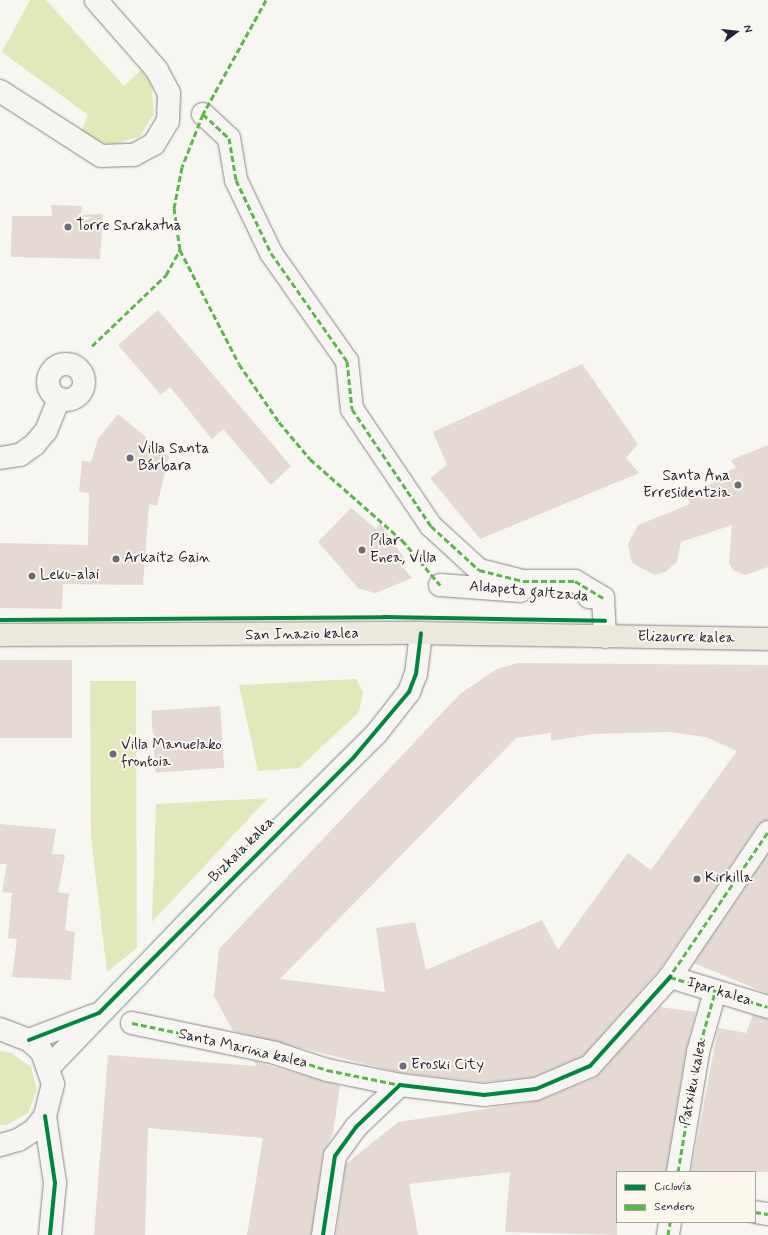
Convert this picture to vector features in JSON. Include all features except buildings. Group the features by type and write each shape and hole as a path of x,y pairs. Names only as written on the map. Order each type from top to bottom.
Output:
{"main road":[{"name":"San Inazio kalea","path":"0,635 421,633 604,637"},
{"name":"Elizaurre kalea","path":"604,637 768,639"}],"street":[{"path":"0,91 101,156 134,155 154,144 168,121 169,93 157,70 96,0"},
{"path":"203,114 229,138 236,180 271,254 347,361 352,409 431,526 479,570 523,581 575,581 603,598"},
{"path":"0,458 20,455 35,444 46,431 59,399"},
{"name":"Aldapeta galtzada","path":"440,585 603,598 604,637"},
{"name":"Bizkaia kalea","path":"49,1067 99,1013 376,734 409,692 416,674 421,633"},
{"name":"Santa Marina kalea","path":"132,1023 275,1053 327,1070 400,1085 484,1095 536,1089 590,1066 670,977 768,832"},
{"name":"Ipar kalea","path":"670,977 768,1007"},
{"name":"Patxiku kalea","path":"678,1171 698,1052 715,992"},
{"name":"Bizkaia kalea","path":"29,1040 99,1013"},
{"path":"0,1029 29,1040 42,1052 49,1067 53,1084 45,1116 55,1183 50,1235"},
{"path":"323,1235 335,1156 356,1127 400,1085"},
{"path":"0,1145 18,1140 34,1130 45,1116"},
{"path":"756,1212 768,1214"},
{"path":"668,1235 670,1223"}],"green space":[{"path":"30,0 46,0 124,86 141,70 151,83 154,114 139,137 113,144 94,142 80,134 88,115 2,52"},
{"path":"356,679 363,692 359,712 299,768 258,771 239,685"},
{"path":"90,681 136,681 137,948 107,972 91,837"},
{"path":"268,798 152,922 156,804"},
{"path":"0,1051 11,1053 31,1067 37,1090 28,1113 7,1125 0,1125"}],"marked path":[{"path":"266,0 203,114 182,167 174,208 180,250 239,364 279,422 310,459 402,540 440,585"},
{"path":"203,114 229,138 236,180 271,253 347,361 352,409 431,526 479,570 523,581 575,581 603,598"},
{"path":"92,346 166,275 180,250"},
{"path":"668,979 768,832"},
{"path":"670,977 768,1007"},
{"path":"678,1171 698,1052 715,992"},
{"path":"132,1023 275,1053 327,1070 400,1085"},
{"path":"756,1212 768,1214"},
{"path":"668,1235 670,1223"}],"cycle path":[{"path":"0,620 384,617 605,621"},
{"path":"29,1040 99,1013 354,757 409,692 416,674 421,633"},
{"path":"323,1235 335,1156 356,1127 400,1085 484,1095 536,1089 590,1066 670,977"},
{"path":"45,1116 55,1183 50,1235"}],"place":[{"name":"Torre Sarakatua","path":"68,227"},
{"name":"Villa Santa Bárbara","path":"130,458"},
{"name":"Santa Ana Erresidentzia","path":"738,485"},
{"name":"Pilar Enea, Villa","path":"362,550"},
{"name":"Arkaitz Gain","path":"116,559"},
{"name":"Leku-alai","path":"32,576"},
{"name":"Villa Manuelako frontoia","path":"113,754"},
{"name":"Kirkilla","path":"697,879"},
{"name":"Eroski City","path":"403,1066"}]}
